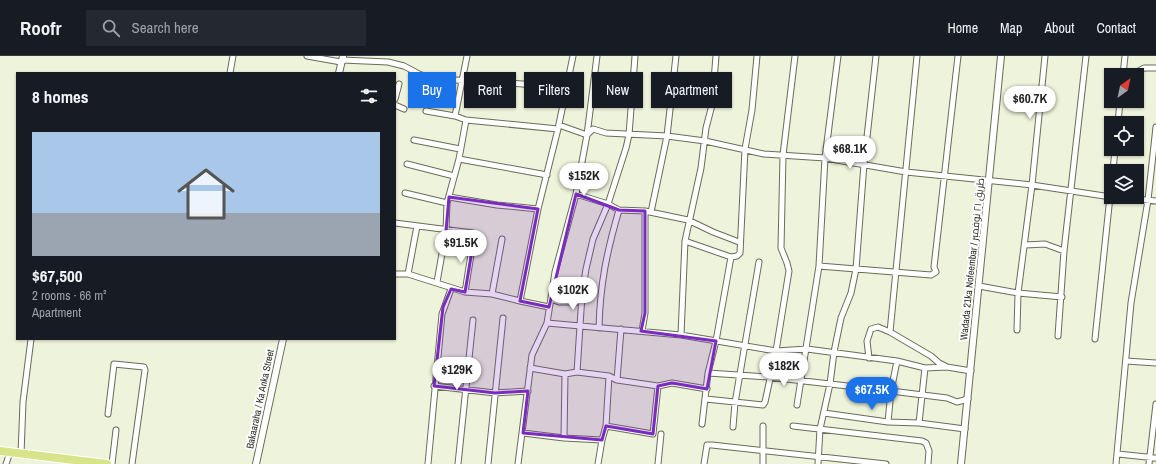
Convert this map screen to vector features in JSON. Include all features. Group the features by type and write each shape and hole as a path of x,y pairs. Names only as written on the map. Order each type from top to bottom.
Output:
{"main road":[{"path":"0,451 107,464"}],"street":[{"path":"230,72 233,56"},
{"path":"307,56 388,62 404,66 421,75 461,82 524,84"},
{"path":"455,116 467,56"},
{"path":"570,72 573,56"},
{"path":"518,464 532,354 547,323 555,272 576,194 587,135 597,56"},
{"path":"578,372 582,298 593,239 608,204 629,135 635,56"},
{"path":"642,331 645,313 648,212 667,136 676,56"},
{"path":"681,335 685,240 688,220 706,141 706,128 712,105 716,56"},
{"path":"685,240 731,257 740,253 739,242 745,149 752,110 758,56"},
{"path":"706,398 735,403 763,405 776,350 789,271 788,263 781,248 783,155 795,56"},
{"path":"797,405 819,266 825,158 838,56"},
{"path":"818,464 820,429 830,384 834,352 841,318 851,293 856,269 864,164 876,56"},
{"path":"890,332 897,272 916,56"},
{"path":"819,266 931,275 936,272 934,267 958,56"},
{"name":"Wadada 21ka Nofeembar / طريق ٢١ نوفمبر","path":"961,464 1001,56"},
{"path":"1017,330 1018,293 1032,185 1045,56"},
{"path":"1058,336 1062,297 1064,251 1086,56"},
{"path":"1124,68 1125,56"},
{"path":"339,72 342,59"},
{"path":"1144,68 1156,68"},
{"path":"396,95 399,84"},
{"path":"396,105 404,109"},
{"path":"520,301 538,209 562,108"},
{"path":"426,111 455,116 466,120 559,127 587,135"},
{"path":"437,282 446,231 447,203 459,159 466,120"},
{"path":"1116,464 1133,291 1148,200 1156,127"},
{"path":"587,135 593,129 606,133 667,136 706,141 764,154 825,158 906,172 990,180 1104,195"},
{"path":"414,140 460,149"},
{"path":"459,159 547,175"},
{"path":"407,164 454,176"},
{"path":"405,194 447,203"},
{"path":"576,194 608,204 619,210 648,212 688,220 739,242"},
{"path":"449,197 497,205 538,209"},
{"path":"1144,200 1156,201"},
{"path":"1095,339 1109,204"},
{"path":"600,328 603,277 608,249 619,210"},
{"path":"396,223 474,234 465,292"},
{"path":"408,274 417,226"},
{"path":"492,294 502,239"},
{"path":"1025,245 1045,244 1064,251"},
{"path":"702,424 708,373 716,341 731,257"},
{"path":"733,427 735,403 759,262"},
{"path":"396,274 408,274 437,282 451,289 465,292 492,294 549,307"},
{"path":"979,286 1018,293 1062,297"},
{"path":"428,464 434,386 444,307 451,289"},
{"path":"551,299 559,302 577,302 582,298"},
{"path":"488,464 503,318"},
{"path":"458,464 473,320"},
{"path":"547,323 681,335 776,350 807,348 897,361 925,368 947,367 971,371"},
{"path":"870,358 867,341 871,328 878,326 947,367"},
{"path":"617,380 621,329"},
{"path":"21,454 24,402 31,340"},
{"name":"Bakaaraha / Ka Anka Street","path":"256,464 283,340"},
{"path":"888,422 891,391 897,361"},
{"path":"1126,361 1156,364"},
{"path":"108,414 114,364 144,367 145,370 132,464"},
{"path":"530,368 566,374 578,372 609,376 617,380 658,386 672,383 707,389"},
{"path":"919,422 925,368"},
{"path":"708,373 769,377 891,391 947,398 957,402 968,399"},
{"path":"564,438 566,374"},
{"path":"598,464 606,426 609,376"},
{"path":"434,386 495,393 528,391"},
{"path":"606,426 653,434 658,386"},
{"path":"1149,464 1156,404"},
{"path":"824,412 888,422 919,422 965,429"},
{"path":"763,426 763,464"},
{"path":"793,426 922,441 926,443 929,451 928,464"},
{"path":"112,464 116,430"},
{"path":"523,433 564,438 602,440"},
{"path":"658,464 661,434"},
{"path":"704,464 707,445 886,464"},
{"path":"6,464 10,452"},
{"path":"1118,454 1156,458"}],"highlighted area":[{"path":"576,194 619,210 645,211 645,313 641,331 716,341 707,389 672,383 658,386 653,434 606,426 602,440 523,433 528,391 495,393 434,386 443,307 451,289 465,292 475,233 446,231 449,197 538,209 520,301 549,307"}]}
